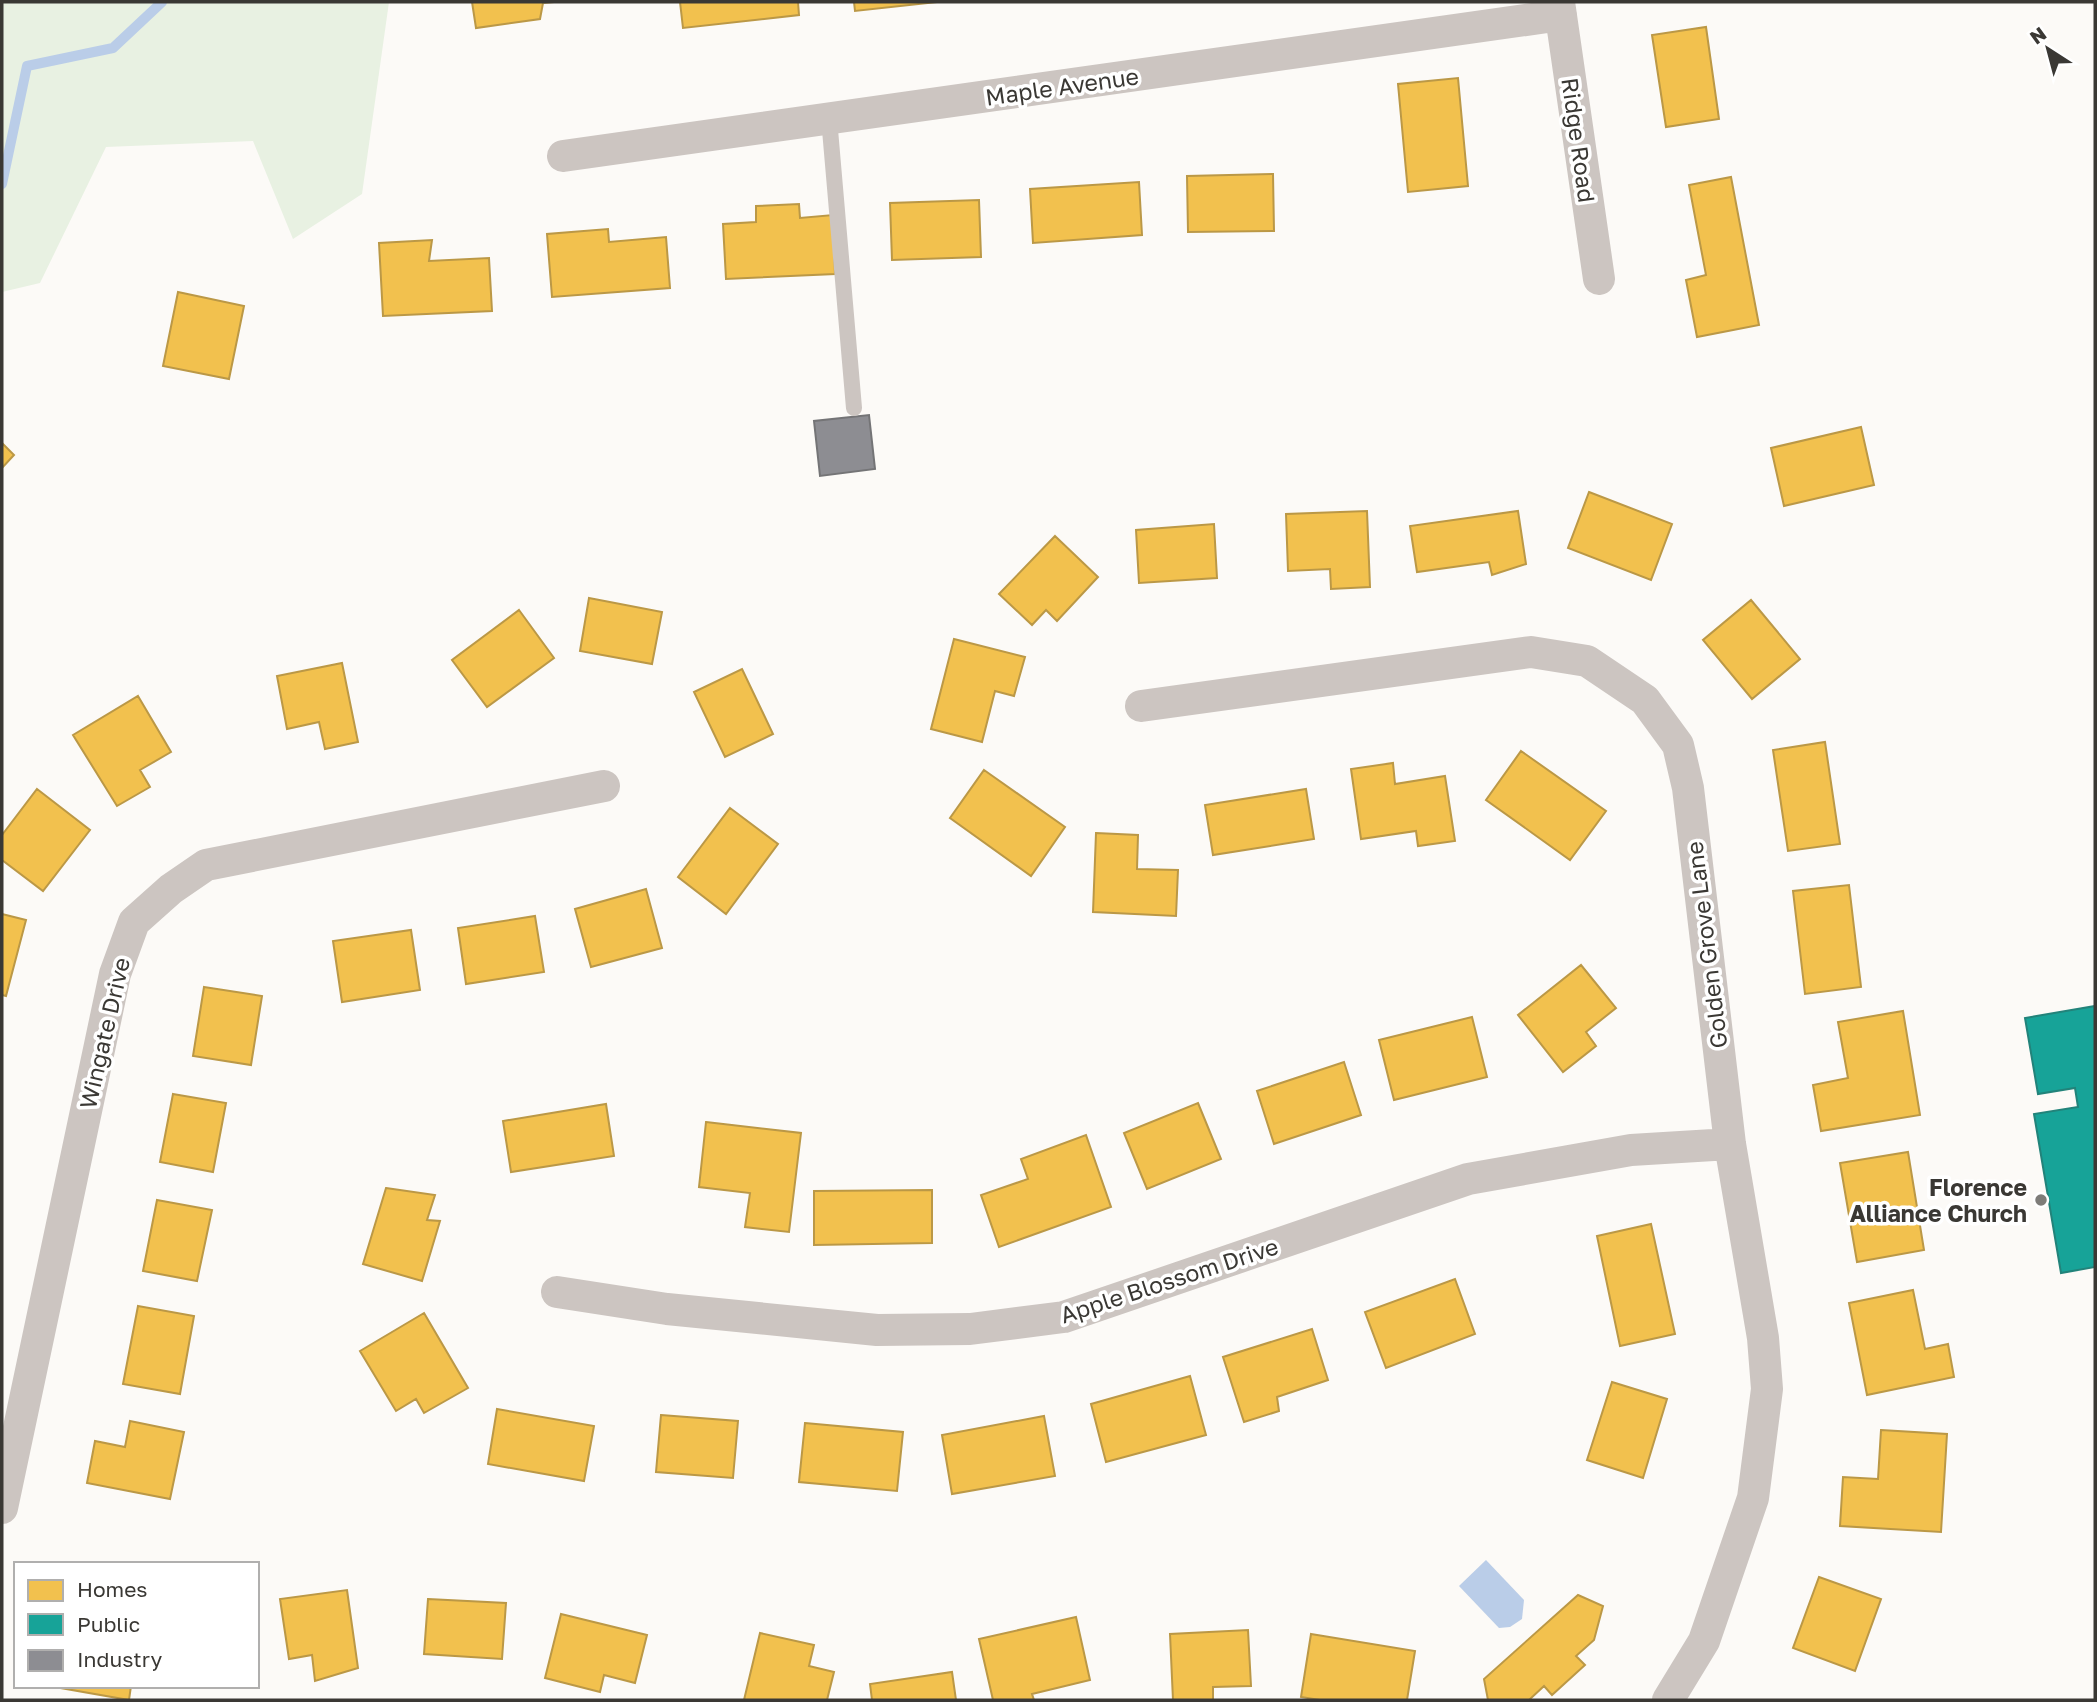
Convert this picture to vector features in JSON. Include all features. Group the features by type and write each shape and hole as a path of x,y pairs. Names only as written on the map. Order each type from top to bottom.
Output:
{"street":[{"name":"Maple Avenue","path":"563,156 1560,9"},
{"name":"Ridge Road","path":"1560,9 1599,279"},
{"name":"Golden Grove Lane","path":"1141,706 1531,652 1587,661 1645,700 1678,745 1688,788 1730,1144 1763,1338 1767,1390 1753,1498 1704,1642 1668,1700"},
{"name":"Wingate Drive","path":"2,1508 114,974 134,922 171,889 206,865 604,786"},
{"name":"Apple Blossom Drive","path":"557,1292 667,1309 877,1330 970,1329 1051,1319 1064,1317 1468,1179 1630,1150 1730,1144"}],"lane":[{"path":"829,118 854,408"}],"green space":[{"path":"2,2 389,2 362,194 293,239 253,141 106,147 40,283 2,292"}],"water":[{"path":"1486,1560 1524,1600 1522,1619 1510,1627 1499,1628 1459,1586"}],"building: Homes":[{"path":"472,2 554,2 543,3 540,19 476,28"},
{"path":"680,2 798,2 799,15 683,28"},
{"path":"854,2 937,2 855,11"},
{"path":"1706,27 1719,119 1666,127 1652,35"},
{"path":"1458,78 1468,186 1408,192 1398,84"},
{"path":"1273,174 1274,231 1188,232 1187,176"},
{"path":"1731,177 1759,325 1697,337 1686,280 1706,275 1689,185"},
{"path":"1139,182 1142,235 1033,243 1030,189"},
{"path":"979,200 981,257 892,260 890,203"},
{"path":"799,204 800,218 833,215 835,274 726,279 723,224 756,222 756,206"},
{"path":"608,229 609,242 666,237 670,288 552,297 547,234"},
{"path":"432,240 429,261 489,258 492,311 383,316 379,243"},
{"path":"178,292 244,306 229,379 163,366"},
{"path":"1861,427 1874,485 1784,506 1771,448"},
{"path":"2,443 14,455 2,468"},
{"path":"1589,492 1672,524 1651,580 1568,548"},
{"path":"1367,511 1370,587 1331,589 1330,569 1288,571 1286,514"},
{"path":"1518,511 1526,564 1492,575 1489,562 1417,572 1410,526"},
{"path":"1214,524 1217,578 1139,583 1136,530"},
{"path":"1055,536 1098,577 1057,621 1046,610 1032,625 999,594"},
{"path":"589,598 662,612 652,664 580,651"},
{"path":"1751,600 1800,659 1752,699 1703,640"},
{"path":"519,610 554,658 487,707 452,660"},
{"path":"954,639 1025,657 1014,696 995,691 982,742 931,729"},
{"path":"342,663 358,742 325,749 319,722 287,729 277,676"},
{"path":"742,669 773,734 725,757 694,692"},
{"path":"138,696 171,752 140,770 150,787 117,806 73,735"},
{"path":"1825,742 1840,844 1788,851 1773,750"},
{"path":"1521,751 1606,811 1570,860 1486,800"},
{"path":"1393,763 1395,784 1445,776 1455,841 1418,846 1416,831 1361,839 1351,769"},
{"path":"984,770 1065,827 1031,876 950,818"},
{"path":"37,789 90,830 43,891 2,860 2,835"},
{"path":"1306,789 1314,839 1213,855 1205,805"},
{"path":"730,808 778,844 726,914 678,877"},
{"path":"1096,833 1138,835 1137,869 1178,870 1176,916 1093,912"},
{"path":"1849,885 1861,987 1805,994 1793,891"},
{"path":"646,889 662,948 591,967 575,909"},
{"path":"2,914 26,920 6,996 2,995"},
{"path":"535,916 544,972 466,984 458,928"},
{"path":"411,930 420,990 342,1002 333,941"},
{"path":"1581,965 1616,1008 1586,1032 1596,1046 1563,1072 1518,1015"},
{"path":"204,987 262,996 251,1065 193,1056"},
{"path":"1903,1011 1920,1115 1821,1131 1813,1085 1848,1078 1838,1022"},
{"path":"1472,1017 1487,1077 1394,1100 1379,1040"},
{"path":"1344,1062 1361,1115 1274,1144 1257,1091"},
{"path":"173,1094 226,1103 213,1172 160,1162"},
{"path":"1198,1103 1221,1159 1147,1189 1124,1133"},
{"path":"606,1104 614,1156 511,1172 503,1121"},
{"path":"706,1122 801,1133 789,1232 745,1227 750,1193 699,1187"},
{"path":"1086,1135 1111,1207 999,1247 981,1195 1028,1179 1021,1159"},
{"path":"1908,1152 1924,1250 1857,1262 1840,1163"},
{"path":"386,1188 435,1195 427,1220 440,1221 422,1281 363,1264"},
{"path":"932,1190 932,1243 814,1245 814,1191"},
{"path":"157,1200 212,1210 197,1281 143,1271"},
{"path":"1651,1224 1675,1334 1620,1346 1597,1236"},
{"path":"1455,1279 1475,1334 1386,1368 1365,1312"},
{"path":"1913,1290 1925,1349 1948,1344 1954,1377 1867,1395 1849,1303"},
{"path":"138,1306 194,1316 180,1394 123,1384"},
{"path":"424,1313 468,1388 424,1413 416,1399 396,1411 360,1351"},
{"path":"1312,1329 1328,1380 1277,1397 1279,1411 1244,1422 1223,1357"},
{"path":"1190,1376 1206,1435 1106,1462 1091,1404"},
{"path":"1612,1382 1667,1399 1643,1478 1587,1460"},
{"path":"497,1409 594,1426 584,1481 488,1464"},
{"path":"661,1415 738,1421 733,1478 656,1472"},
{"path":"1044,1416 1055,1476 952,1494 942,1435"},
{"path":"130,1421 184,1432 170,1499 87,1483 95,1441 125,1447"},
{"path":"805,1423 903,1432 897,1491 799,1482"},
{"path":"1881,1430 1947,1434 1941,1532 1840,1526 1843,1477 1878,1479"},
{"path":"1819,1577 1881,1599 1855,1671 1793,1648"},
{"path":"347,1590 358,1668 315,1681 312,1655 289,1659 280,1599"},
{"path":"1578,1595 1603,1606 1594,1640 1576,1656 1585,1665 1552,1695 1544,1686 1529,1700 1488,1700 1484,1679"},
{"path":"428,1599 506,1603 502,1659 424,1654"},
{"path":"561,1614 647,1635 635,1683 604,1675 600,1692 545,1678"},
{"path":"1076,1617 1090,1680 1032,1694 1034,1700 993,1700 979,1639"},
{"path":"1248,1630 1251,1686 1213,1687 1213,1700 1173,1700 1170,1634"},
{"path":"760,1633 814,1645 809,1666 834,1672 827,1700 744,1700"},
{"path":"1311,1634 1415,1651 1407,1700 1320,1700 1301,1697"},
{"path":"952,1672 956,1700 872,1700 870,1684"},
{"path":"60,1688 131,1688 129,1700"}],"building: Public":[{"name":"Florence Alliance Church","path":"2095,1006 2095,1267 2061,1273 2034,1114 2078,1107 2075,1088 2038,1094 2025,1018"}],"building: Industry":[{"path":"869,415 875,469 820,476 814,421"}],"waterway":[{"path":"2,184 27,66 113,48 162,2"}],"place":[{"name":"Florence Alliance Church","path":"2041,1200"}]}
